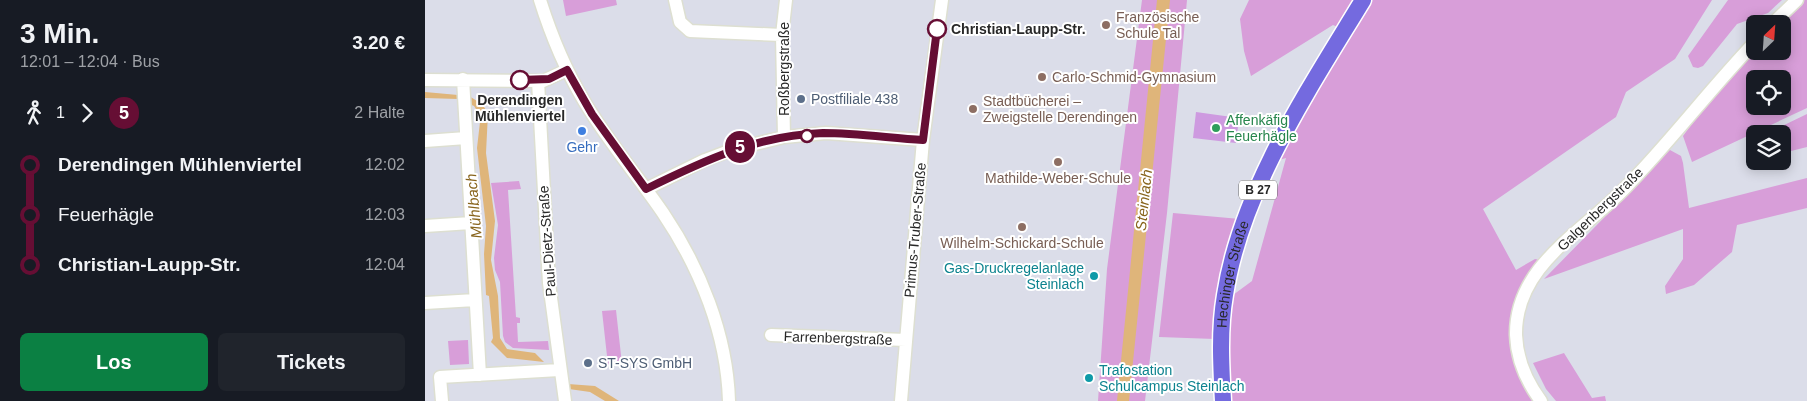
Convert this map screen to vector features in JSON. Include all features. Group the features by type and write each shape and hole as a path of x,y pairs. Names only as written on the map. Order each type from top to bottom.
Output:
{"main road":[{"name":"Hechinger Straße","path":"1223,401 1221,325 1227,284 1238,242 1257,193 1278,148 1363,0"}],"street":[{"path":"540,0 567,70 592,114 646,189 684,248 705,294 724,358 729,401"},
{"path":"675,0 680,22 690,31 781,35"},
{"name":"Roßbergstraße","path":"784,137 781,35 786,0"},
{"name":"Primus-Truber-Straße","path":"901,401 923,140 942,0"},
{"path":"1781,15 1797,0"},
{"name":"Galgenbergstraße","path":"1541,401 1529,385 1518,357 1516,340 1518,312 1528,286 1565,241 1625,189 1746,52"},
{"path":"425,80 538,81 549,79 567,70"},
{"path":"463,79 480,375"},
{"name":"Paul-Dietz-Straße","path":"538,81 548,275 559,370 565,401"},
{"path":"646,189 734,149 784,137 827,133 923,140"},
{"path":"425,140 466,138"},
{"path":"425,226 471,223"},
{"path":"425,303 475,300"},
{"name":"Farrenbergstraße","path":"771,335 906,340"},
{"path":"442,401 440,377 559,370"}],"shaded area":[{"path":"563,0 616,0 617,5 566,16"},
{"path":"1142,0 1187,0 1167,213 1145,401 1098,401 1107,269"},
{"path":"1249,0 1712,0 1675,59 1626,92 1616,117 1483,209 1516,270 1535,259 1540,260 1514,314 1533,401 1231,401 1229,341 1233,295 1252,281 1286,158 1271,162 1345,30 1333,25 1251,76 1244,51 1240,19"},
{"path":"1728,0 1782,0 1768,13 1746,15 1746,21 1737,24 1703,66 1693,67 1688,56"},
{"path":"1804,0 1807,0 1807,108 1771,125 1746,125 1746,137 1692,162 1683,136 1718,88 1746,58 1746,60 1791,60 1791,15 1788,15"},
{"name":"Affenkäfig Feuerhägle","path":"1196,112 1239,118 1236,143 1193,138"},
{"path":"1807,114 1807,147 1791,151 1791,125 1784,125"},
{"path":"1670,150 1681,156 1689,208 1807,178 1807,208 1737,225 1732,252 1694,285 1666,294 1665,286 1683,259 1683,229 1544,279 1639,182 1665,151"},
{"path":"519,181 521,189 508,190 516,317 520,318 520,323 517,323 518,342 548,341 549,350 513,348 505,342 503,336 500,282 495,270 494,258 498,225 491,183"},
{"path":"1173,213 1240,219 1215,339 1159,337"},
{"path":"616,310 622,364 608,365 602,311"},
{"path":"468,340 469,364 450,365 448,341"},
{"path":"1564,353 1592,398 1605,396 1606,401 1556,401 1546,389 1533,363"}],"water":[{"name":"Steinlach","path":"1157,0 1170,0 1129,401 1117,401"},
{"path":"425,92 469,96 482,104 488,113 486,153 495,221 491,260 498,296 500,338 507,349 535,353 544,362 507,358 491,342 493,338 489,296 486,295 484,254 486,226 477,148 480,122 478,112 474,106 458,99 425,98"},
{"path":"568,384 595,386 619,401 605,401 590,392 569,389"}],"bus line":[{"name":"5","path":"520,80 543,81 567,70 592,114 646,189 705,160 734,149 784,137 827,133 923,140 937,29"}],"place":[{"name":"Französische Schule Tal","path":"1106,25"},
{"name":"Christian-Laupp-Str.","path":"937,29"},
{"name":"Carlo-Schmid-Gymnasium","path":"1042,77"},
{"name":"Derendingen Mühlenviertel","path":"520,80"},
{"name":"Postfiliale 438","path":"801,99"},
{"name":"Stadtbücherei – Zweigstelle Derendingen","path":"973,109"},
{"name":"Affenkäfig Feuerhägle","path":"1216,128"},
{"name":"Gehr","path":"582,131"},
{"name":"Mathilde-Weber-Schule","path":"1058,162"},
{"name":"Wilhelm-Schickard-Schule","path":"1022,227"},
{"name":"Gas-Druckregelanlage Steinlach","path":"1094,276"},
{"name":"ST-SYS GmbH","path":"588,363"},
{"name":"Trafostation Schulcampus Steinlach","path":"1089,378"}],"water label":[{"name":"Mühlbach","path":"474,206"}]}
